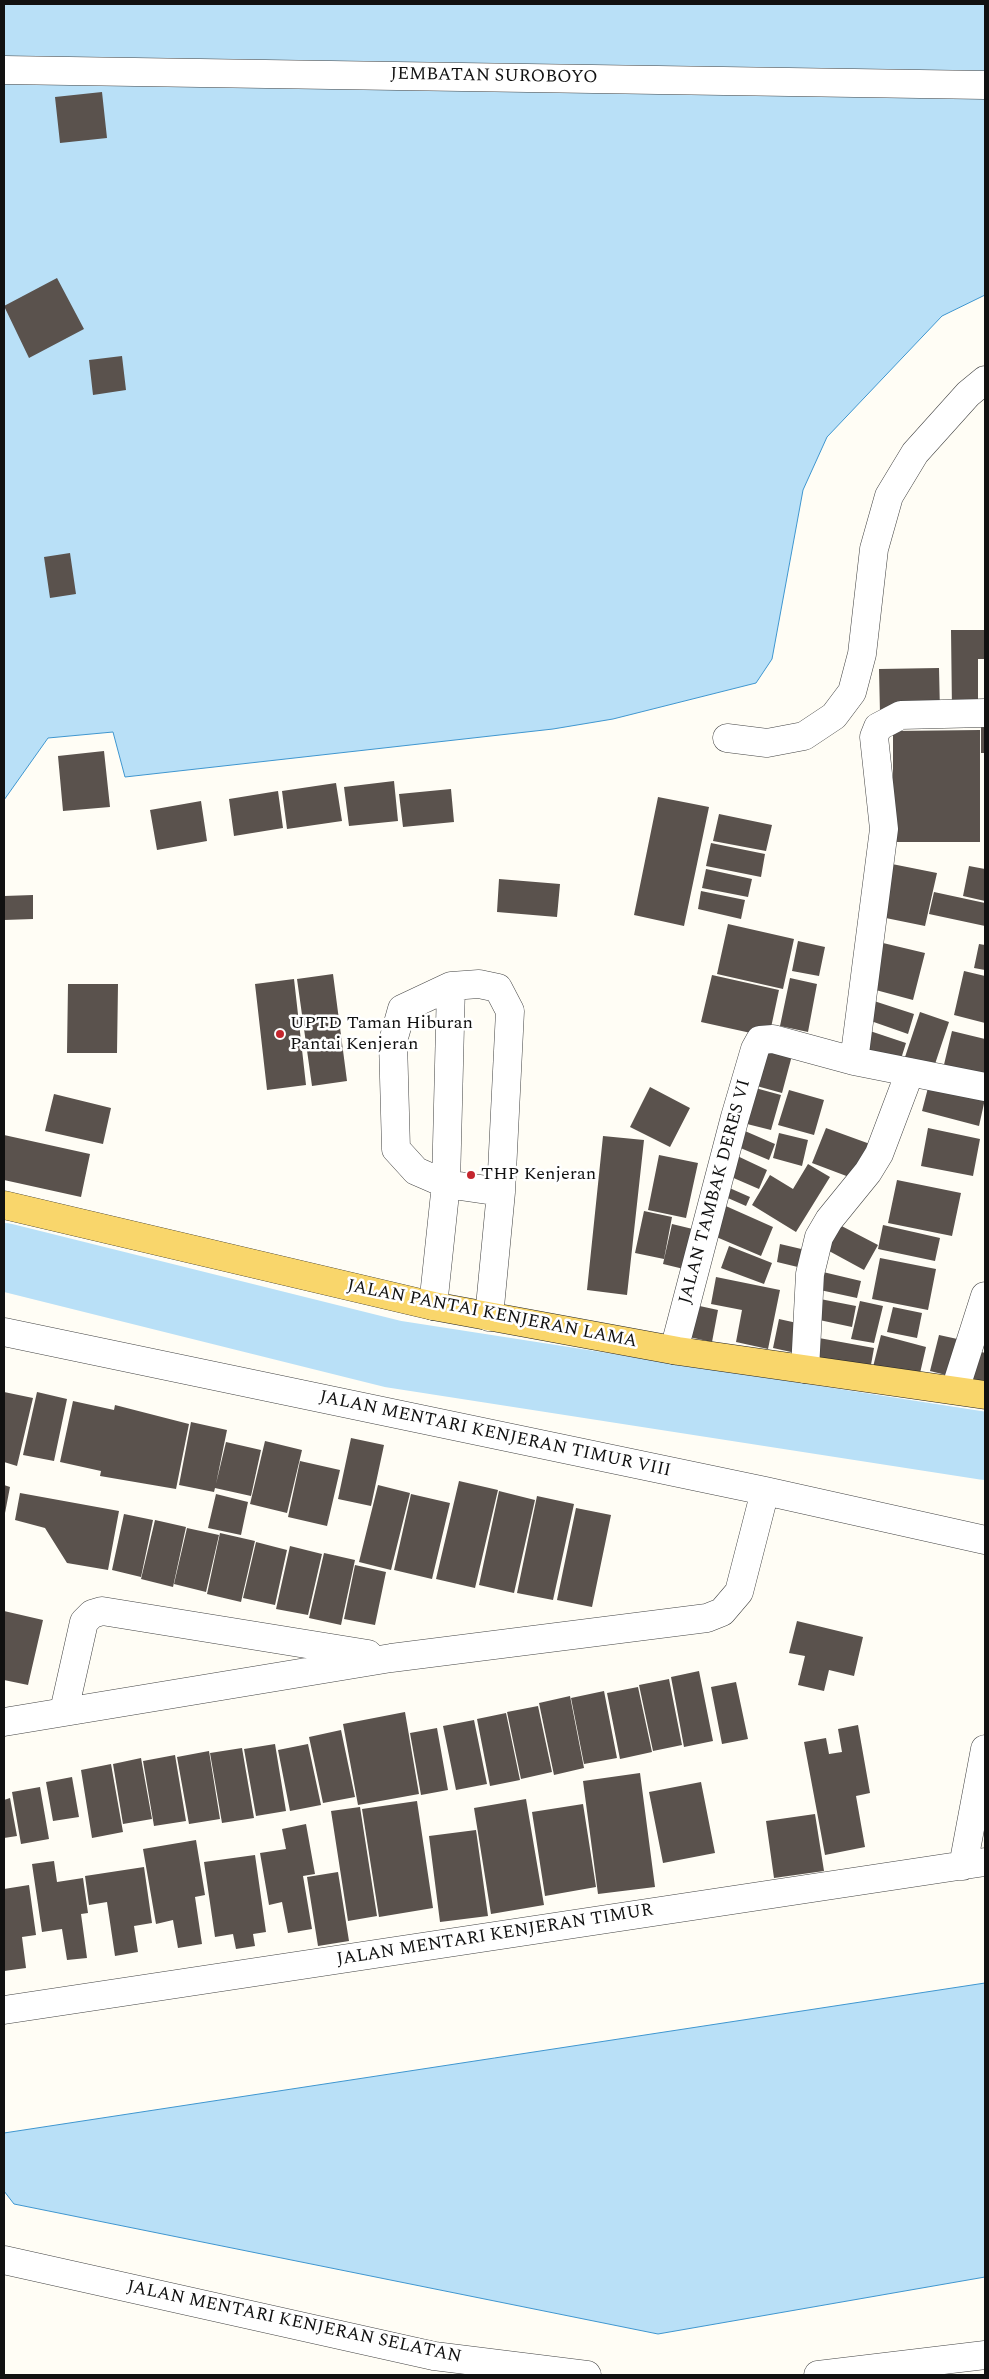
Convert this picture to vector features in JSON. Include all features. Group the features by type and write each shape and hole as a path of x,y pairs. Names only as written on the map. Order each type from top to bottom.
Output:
{"main road":[{"name":"JALAN PANTAI KENJERAN LAMA","path":"4,1205 433,1306 489,1317 674,1350 985,1395"}],"street":[{"name":"JEMBATAN SUROBOYO","path":"4,70 985,85"},
{"path":"727,738 767,743 804,736 834,716 852,692 862,654 874,549 890,496 915,453 968,394 985,380"},
{"path":"985,713 901,715 878,727 874,737 884,829 854,1061 985,1087"},
{"path":"489,1317 501,1192 510,1011 498,988 479,984 451,986 402,1009 392,1042 396,1149 416,1171 446,1184 501,1192"},
{"path":"433,1306 446,1184 451,986"},
{"name":"JALAN TAMBAK DERES VI","path":"674,1350 734,1117 755,1049 760,1040 764,1038 854,1061"},
{"path":"805,1369 810,1274 819,1237 829,1220 868,1172 879,1154 910,1072"},
{"path":"956,1390 985,1296"},
{"name":"JALAN MENTARI KENJERAN TIMUR VIII","path":"4,1332 765,1491 985,1540"},
{"path":"4,1722 392,1658 707,1618 722,1612 739,1592 765,1491"},
{"path":"64,1711 84,1622 92,1614 102,1611 392,1658"},
{"path":"974,1864 985,1749"},
{"name":"JALAN MENTARI KENJERAN TIMUR","path":"4,2010 974,1864"},
{"name":"JALAN MENTARI KENJERAN SELATAN","path":"4,2260 434,2356 587,2375"},
{"path":"818,2375 975,2362"}],"water":[{"path":"4,4 985,4 985,295 942,316 827,437 803,490 772,659 756,683 613,719 553,729 125,777 113,732 48,738 4,800"},
{"path":"985,1983 985,2277 658,2334 14,2204 4,2191 4,2133"}],"building":[{"path":"102,92 107,138 60,143 55,97"},
{"path":"57,278 84,329 29,358 4,306"},
{"path":"122,356 126,390 93,395 89,360"},
{"path":"70,553 76,594 50,598 44,557"},
{"path":"951,630 985,630 985,659 978,659 978,711 952,711"},
{"path":"939,668 940,712 880,714 879,669"},
{"path":"981,722 985,722 985,753 981,753"},
{"path":"980,730 980,842 893,842 893,731"},
{"path":"104,751 110,807 63,811 58,756"},
{"path":"394,781 398,821 349,826 344,787"},
{"path":"336,783 342,821 287,829 282,791"},
{"path":"451,789 454,822 403,827 399,794"},
{"path":"278,791 283,828 234,836 229,799"},
{"path":"658,797 709,807 684,926 634,915"},
{"path":"201,801 207,841 157,850 150,810"},
{"path":"719,814 772,825 766,851 713,841"},
{"path":"711,843 765,854 761,877 706,866"},
{"path":"887,863 937,873 925,926 876,916"},
{"path":"969,866 985,869 985,901 963,896"},
{"path":"706,869 752,879 748,897 702,888"},
{"path":"499,879 560,884 557,917 497,912"},
{"path":"701,891 745,900 741,919 698,909"},
{"path":"934,892 985,903 985,926 929,914"},
{"path":"33,895 33,919 4,920 4,896"},
{"path":"728,924 794,939 783,989 717,974"},
{"path":"798,941 825,947 819,976 792,971"},
{"path":"883,943 925,953 913,1000 872,989"},
{"path":"979,944 985,945 985,970 974,968"},
{"path":"964,971 985,976 985,1023 954,1015"},
{"path":"333,974 347,1081 312,1086 297,979"},
{"path":"712,975 779,990 769,1037 701,1022"},
{"path":"790,978 817,984 808,1032 780,1026"},
{"name":"UPTD Taman Hiburan Pantai Kenjeran","path":"294,979 306,1085 267,1090 255,984"},
{"path":"68,984 118,984 117,1053 67,1053"},
{"path":"874,1001 914,1014 908,1034 868,1020"},
{"path":"920,1012 949,1022 934,1067 905,1057"},
{"path":"864,1029 906,1043 900,1062 858,1048"},
{"path":"952,1031 985,1039 985,1084 942,1073"},
{"path":"765,1040 794,1048 782,1093 753,1085"},
{"path":"929,1084 985,1099 979,1126 922,1111"},
{"path":"748,1086 781,1095 771,1130 739,1122"},
{"path":"650,1087 690,1108 670,1147 630,1127"},
{"path":"789,1090 824,1100 814,1135 778,1125"},
{"path":"54,1094 111,1108 103,1144 45,1131"},
{"path":"738,1128 775,1144 769,1160 731,1144"},
{"path":"826,1128 870,1144 857,1180 812,1163"},
{"path":"928,1128 980,1139 973,1176 921,1166"},
{"path":"779,1133 808,1140 802,1166 773,1158"},
{"path":"4,1135 90,1154 81,1197 4,1180"},
{"path":"603,1136 644,1140 627,1295 587,1290"},
{"path":"731,1153 767,1170 759,1189 722,1173"},
{"path":"659,1155 698,1163 686,1218 648,1210"},
{"path":"808,1164 830,1177 796,1232 752,1205 770,1175 793,1189"},
{"path":"897,1180 961,1193 952,1236 888,1223"},
{"path":"725,1186 750,1197 746,1206 721,1195"},
{"path":"719,1203 773,1227 761,1256 707,1233"},
{"path":"644,1211 672,1217 664,1259 635,1253"},
{"path":"832,1221 878,1245 864,1270 818,1245"},
{"path":"672,1224 701,1231 692,1271 663,1264"},
{"path":"883,1225 940,1238 935,1261 878,1249"},
{"path":"780,1244 810,1251 806,1269 777,1262"},
{"path":"729,1246 772,1263 764,1284 721,1268"},
{"path":"880,1258 936,1269 928,1310 872,1299"},
{"path":"823,1272 861,1281 857,1298 820,1290"},
{"path":"716,1277 780,1290 768,1349 736,1342 742,1310 711,1304"},
{"path":"815,1298 856,1306 852,1327 810,1318"},
{"path":"860,1301 883,1306 874,1343 851,1339"},
{"path":"695,1305 718,1310 712,1342 689,1337"},
{"path":"893,1307 922,1313 917,1338 887,1332"},
{"path":"779,1319 806,1325 800,1354 773,1348"},
{"path":"881,1335 926,1347 918,1382 872,1371"},
{"path":"939,1335 962,1340 954,1377 930,1371"},
{"path":"819,1338 874,1348 869,1376 814,1365"},
{"path":"975,1350 985,1353 985,1386 967,1383"},
{"path":"4,1392 33,1398 17,1466 4,1462"},
{"path":"37,1392 67,1399 54,1461 23,1455"},
{"path":"73,1401 114,1410 115,1405 189,1424 176,1489 100,1476 101,1471 60,1462"},
{"path":"191,1422 227,1430 216,1484 226,1442 261,1450 251,1496 215,1488 214,1492 179,1485"},
{"path":"351,1438 384,1445 371,1506 338,1499"},
{"path":"265,1441 302,1450 287,1513 250,1504"},
{"path":"300,1461 340,1470 327,1526 288,1517"},
{"path":"459,1481 498,1490 475,1588 436,1579"},
{"path":"4,1485 10,1487 5,1513 4,1513"},
{"path":"378,1485 410,1493 391,1570 359,1562"},
{"path":"499,1491 535,1500 514,1593 479,1585"},
{"path":"20,1493 119,1511 108,1570 67,1563 45,1528 15,1520"},
{"path":"216,1494 248,1502 241,1535 208,1528"},
{"path":"411,1494 450,1503 432,1579 394,1570"},
{"path":"537,1496 574,1504 553,1600 517,1593"},
{"path":"576,1508 611,1515 592,1607 557,1600"},
{"path":"124,1514 153,1520 141,1577 112,1570"},
{"path":"155,1520 186,1527 173,1587 141,1579"},
{"path":"187,1528 219,1535 206,1592 174,1584"},
{"path":"220,1533 255,1541 241,1602 207,1594"},
{"path":"256,1542 287,1550 275,1605 243,1598"},
{"path":"290,1546 322,1554 308,1615 276,1609"},
{"path":"324,1553 355,1560 341,1625 309,1618"},
{"path":"355,1565 386,1572 375,1625 344,1619"},
{"path":"4,1611 43,1620 28,1685 4,1680"},
{"path":"797,1621 863,1637 854,1676 829,1670 824,1691 798,1685 805,1656 789,1653"},
{"path":"699,1671 713,1741 684,1747 671,1677"},
{"path":"669,1679 682,1745 653,1751 639,1685"},
{"path":"736,1682 748,1739 722,1744 711,1687"},
{"path":"638,1687 652,1752 620,1759 607,1693"},
{"path":"604,1691 617,1758 584,1764 571,1698"},
{"path":"570,1696 584,1768 554,1775 539,1703"},
{"path":"538,1706 552,1772 521,1779 507,1712"},
{"path":"405,1712 419,1794 358,1805 343,1724"},
{"path":"506,1713 520,1780 490,1786 477,1719"},
{"path":"474,1720 487,1784 456,1790 443,1726"},
{"path":"858,1725 870,1793 856,1796 865,1847 825,1855 804,1742 826,1738 829,1754 842,1752 838,1729"},
{"path":"437,1728 448,1790 421,1795 410,1733"},
{"path":"341,1730 355,1797 323,1803 309,1737"},
{"path":"275,1744 286,1811 256,1816 244,1749"},
{"path":"308,1744 321,1805 290,1811 278,1750"},
{"path":"242,1748 254,1818 222,1823 210,1753"},
{"path":"209,1751 220,1819 189,1824 177,1757"},
{"path":"175,1755 186,1821 154,1826 143,1761"},
{"path":"141,1758 152,1819 123,1824 113,1764"},
{"path":"111,1764 123,1832 92,1838 81,1770"},
{"path":"640,1773 655,1887 598,1894 583,1781"},
{"path":"72,1777 79,1817 53,1821 46,1782"},
{"path":"701,1782 715,1853 663,1863 649,1792"},
{"path":"40,1787 49,1839 21,1844 12,1792"},
{"path":"10,1798 17,1836 4,1838 4,1800"},
{"path":"526,1799 544,1905 491,1914 474,1808"},
{"path":"417,1801 433,1908 379,1917 362,1809"},
{"path":"583,1804 596,1887 545,1896 532,1812"},
{"path":"360,1807 377,1916 348,1921 331,1811"},
{"path":"815,1814 824,1871 774,1878 766,1821"},
{"path":"306,1824 315,1874 303,1876 312,1929 288,1933 282,1902 269,1905 260,1853 286,1849 282,1829"},
{"path":"476,1830 488,1916 440,1922 429,1836"},
{"path":"196,1840 205,1895 195,1897 202,1944 178,1948 173,1920 156,1924 143,1849"},
{"path":"255,1855 266,1932 253,1934 255,1946 236,1949 233,1934 215,1937 204,1862"},
{"path":"54,1861 57,1882 83,1878 88,1913 81,1914 87,1958 67,1960 62,1929 42,1932 32,1864"},
{"path":"144,1867 152,1923 134,1926 138,1952 115,1956 107,1902 89,1905 85,1876"},
{"path":"338,1872 349,1941 318,1946 307,1877"},
{"path":"29,1885 36,1935 22,1937 26,1968 4,1971 4,1889"}],"waterway":[{"path":"4,1257 393,1354 985,1446"}],"place":[{"name":"UPTD Taman Hiburan Pantai Kenjeran","path":"280,1034"},
{"name":"THP Kenjeran","path":"471,1175"}]}
